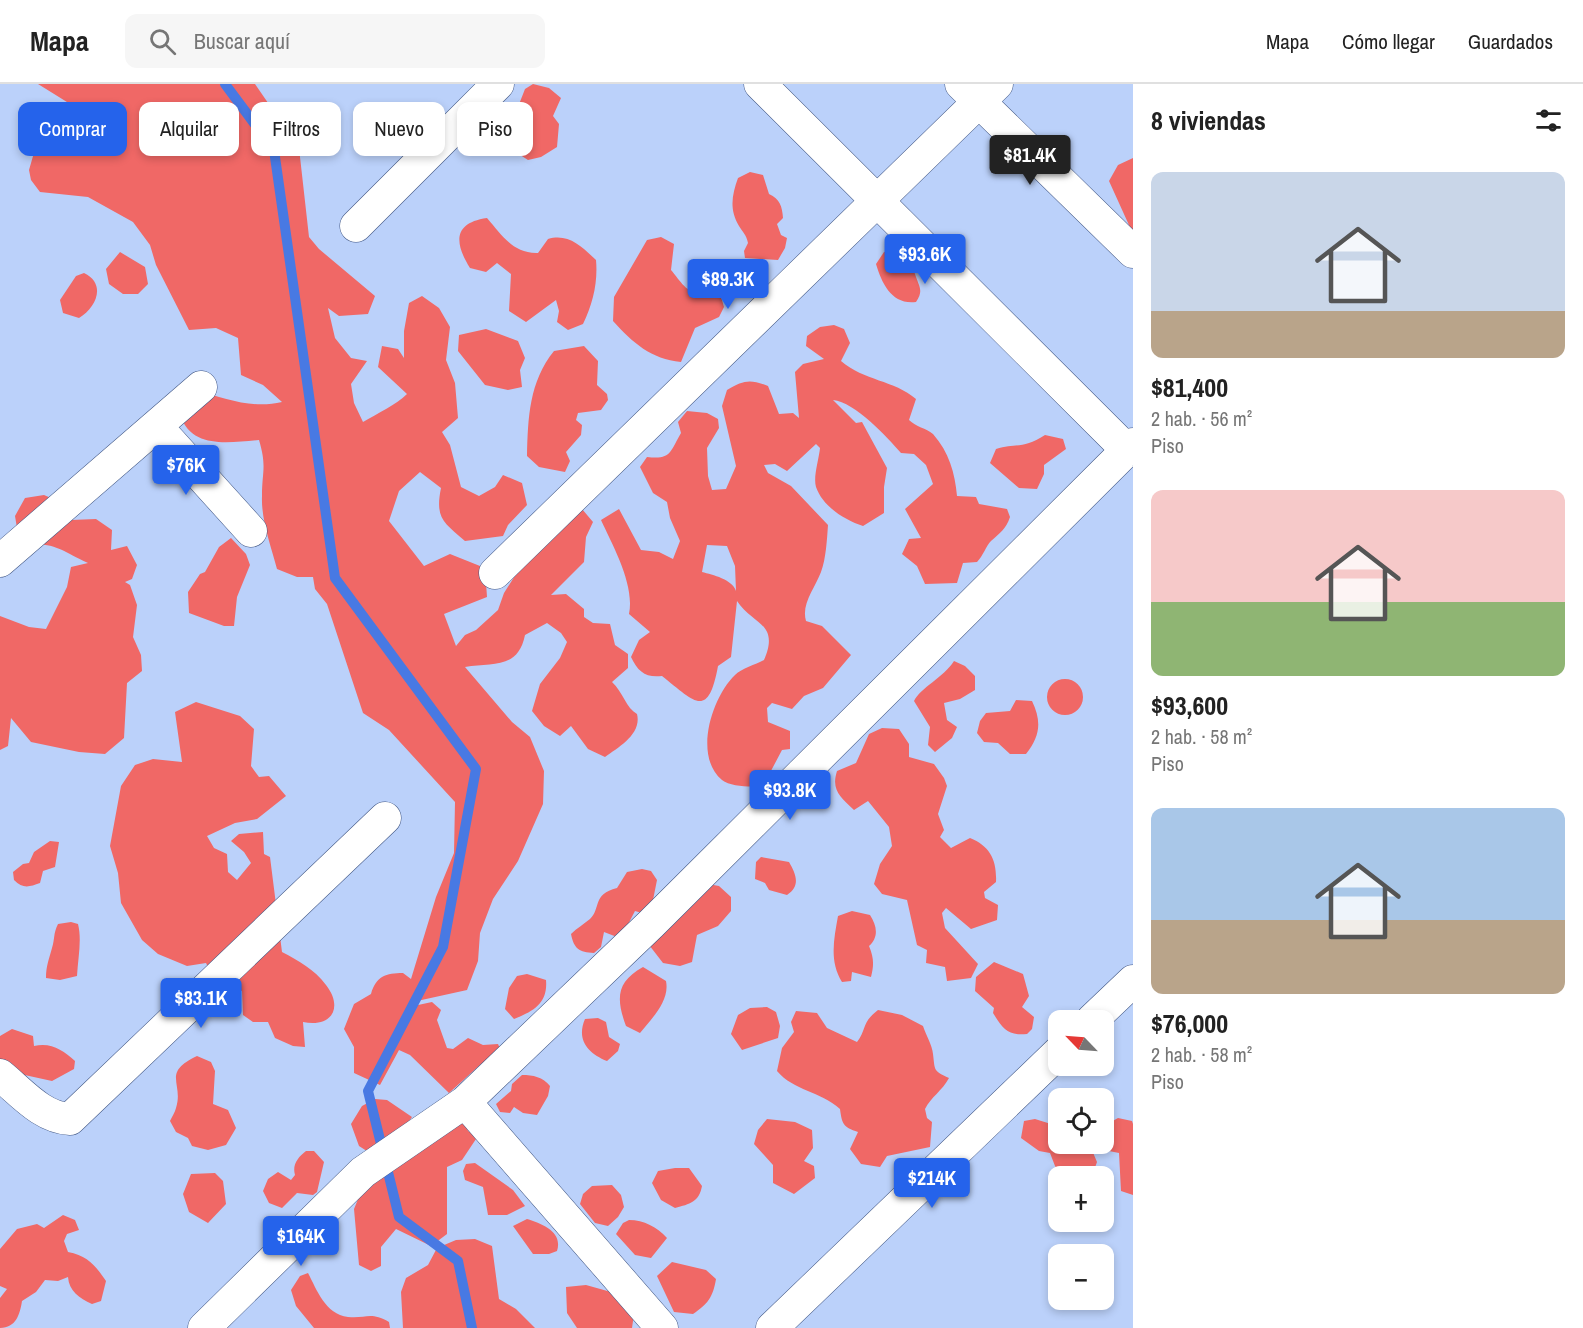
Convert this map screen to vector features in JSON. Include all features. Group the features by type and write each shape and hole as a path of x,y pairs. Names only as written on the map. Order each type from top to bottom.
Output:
{"street":[{"path":"356,226 498,84"},
{"path":"204,1328 363,1172 465,1102 651,924 1130,447 875,200 760,84"},
{"path":"495,573 875,200 979,90 1133,252"},
{"path":"0,561 201,387"},
{"path":"157,427 251,531"},
{"path":"0,1074 46,1113 57,1119 70,1119 385,818"},
{"path":"1103,1010 1133,981"},
{"path":"777,1326 1048,1063"},
{"path":"465,1102 662,1328"}],"shaded area":[{"path":"38,84 255,84 267,102 251,102 251,156 300,156 309,237 319,249 375,296 368,314 339,316 328,308 335,338 351,358 367,361 351,384 354,403 363,422 407,394 378,367 382,346 398,349 404,358 404,331 409,303 422,296 439,308 450,327 446,360 455,383 458,418 442,432 450,445 461,487 479,496 495,487 503,475 522,483 527,505 508,525 503,536 465,541 442,519 439,506 441,488 420,472 399,491 389,521 424,566 450,554 485,568 487,597 444,614 456,646 465,635 476,630 498,610 504,593 532,549 582,509 593,522 586,537 584,562 551,595 566,594 584,609 584,617 593,623 610,624 615,645 628,654 628,668 612,682 630,708 637,714 638,721 633,734 605,757 588,749 571,726 560,736 544,726 532,711 540,684 560,658 567,642 561,633 547,623 525,635 522,646 510,659 494,664 465,667 512,722 530,737 544,771 543,804 518,861 493,899 480,933 478,961 467,990 417,1001 418,1005 432,1002 441,1010 437,1020 447,1048 453,1049 468,1038 483,1045 498,1044 502,1053 481,1064 449,1093 410,1055 399,1050 380,1085 354,1073 354,1047 344,1029 354,1004 371,994 379,979 387,975 403,973 411,979 436,897 454,853 455,802 389,730 363,713 327,604 315,589 313,577 297,577 277,569 263,514 263,463 259,440 224,442 203,439 193,434 180,415 197,390 250,404 282,402 263,385 241,375 238,338 216,328 189,330 156,265 150,245 133,222 88,197 40,192 31,180 29,170 33,156 127,156 127,102 67,102"},
{"path":"533,84 549,88 561,98 553,116 559,124 557,147 541,157 528,160 522,156 533,156 533,102 520,102 525,89"},
{"path":"1133,158 1133,234 1109,181 1118,165"},
{"path":"750,172 763,175 769,194 776,198 781,206 783,218 777,224 781,235 787,238 785,248 778,260 745,258 744,251 748,243 736,220 732,202 738,178"},
{"path":"487,218 503,237 522,250 538,253 548,239 562,238 575,242 596,260 594,293 583,324 568,330 557,322 559,311 556,300 526,322 509,311 511,274 497,263 486,272 470,268 461,251 462,230 467,225"},
{"path":"661,237 674,244 671,270 682,284 693,292 721,297 724,307 719,317 695,328 681,362 652,354 643,349 613,321 614,297 647,240"},
{"path":"895,250 908,255 911,261 920,288 916,302 894,297 885,286 878,271 876,264 884,252"},
{"path":"120,252 145,267 148,284 138,294 123,294 109,284 106,269"},
{"path":"84,273 91,278 97,289 94,302 79,318 63,313 60,300 76,276"},
{"path":"834,325 844,329 850,343 841,361 850,368 898,388 916,399 909,420 933,434 943,448 953,471 957,496 976,497 979,504 1007,509 1010,517 1005,528 989,543 977,562 963,563 957,583 925,584 917,566 902,554 909,539 921,538 905,509 933,484 926,465 914,454 901,453 860,413 842,402 833,400 856,423 862,422 887,468 884,513 863,526 835,512 819,494 815,478 820,448 816,444 787,471 775,464 764,465 768,473 791,486 828,525 824,561 805,608 806,621 822,626 851,655 823,688 804,696 792,709 772,703 767,708 768,722 790,731 790,749 782,750 763,786 736,785 722,780 713,770 707,742 709,727 719,697 735,675 764,660 769,639 767,631 737,601 731,657 718,666 710,694 705,700 699,701 683,693 662,676 643,673 631,657 639,640 650,632 629,614 629,591 626,578 601,520 619,509 641,550 659,552 673,559 680,541 670,518 667,502 653,493 640,467 647,457 665,456 672,450 681,433 678,422 687,411 707,413 718,419 719,428 707,448 708,476 712,490 726,489 736,466 722,406 727,390 747,382 768,386 779,414 793,413 799,418 795,372 803,364 824,359 806,346 807,336 820,327","holes":["707,545 727,546 735,566 736,591 731,583 702,572"]},
{"path":"486,329 518,341 525,358 520,370 522,387 508,390 485,385 458,351 459,335"},
{"path":"584,346 598,361 597,385 607,394 608,400 601,410 578,413 576,420 582,425 581,435 566,452 570,461 565,472 539,467 527,456 529,414 539,375 554,351"},
{"path":"1045,435 1063,439 1066,449 1044,465 1044,474 1037,489 1019,488 990,463 996,449 1026,444"},
{"path":"44,495 67,505 71,520 96,519 112,530 111,550 127,546 137,565 132,579 125,582 130,585 137,605 133,637 141,655 142,671 127,683 124,738 105,754 79,752 31,742 11,718 8,746 0,750 0,616 29,627 46,629 67,587 71,567 88,563 49,545 20,546 15,516 25,498"},
{"path":"231,538 246,554 250,565 237,597 234,626 224,626 189,613 188,592 200,574 205,572 219,547"},
{"path":"954,661 965,666 975,676 975,690 960,699 944,703 947,720 957,727 952,738 935,752 928,745 930,727 914,701"},
{"path":"1065,679 1078,684 1083,697 1078,710 1065,715 1052,710 1047,697 1052,684"},
{"path":"1016,700 1032,701 1037,716 1037,735 1026,754 1010,754 998,743 984,742 977,733 980,721 986,713 1010,711"},
{"path":"196,702 240,716 254,729 251,766 259,777 269,776 286,796 257,819 235,823 207,836 214,848 227,854 228,872 237,880 251,863 244,852 231,841 239,834 263,832 264,854 270,857 282,952 316,974 326,985 334,1001 332,1014 327,1019 313,1023 303,1022 305,1047 293,1046 275,1038 268,1022 253,1022 243,1015 242,991 219,989 206,963 187,966 158,954 142,940 121,903 118,873 110,846 121,786 135,765 153,759 182,762 175,712"},
{"path":"882,728 899,729 909,744 909,757 934,764 944,778 947,786 938,814 944,830 940,837 951,848 970,838 983,845 991,855 996,882 984,892 985,898 998,905 997,920 971,929 946,908 942,913 945,928 978,964 971,978 947,981 945,967 926,963 927,950 917,945 907,900 882,894 874,884 880,864 892,846 889,827 868,801 854,810 841,797 836,788 837,771 856,763 869,734"},
{"path":"50,841 59,842 55,867 43,871 40,883 26,886 17,883 13,872 23,864 29,863 34,852"},
{"path":"761,857 789,862 796,884 787,895 769,890 765,883 755,879 756,862"},
{"path":"642,869 651,871 657,880 652,905 642,913 635,911 624,932 617,937 604,932 601,947 594,953 578,949 571,934 590,919 600,898 617,888 627,872"},
{"path":"708,884 719,886 731,897 731,911 718,926 697,935 692,962 680,966 663,963 646,941"},
{"path":"852,911 870,915 874,923 876,935 869,946 873,958 873,969 871,977 852,972 851,981 842,982 835,966 835,933 838,916"},
{"path":"71,922 78,924 79,930 77,976 60,980 46,978 58,924"},
{"path":"994,962 1023,974 1029,996 1022,1007 1034,1017 1032,1029 1027,1034 1015,1034 1007,1030 993,1013 994,1008 975,991 976,977"},
{"path":"643,967 666,981 667,988 659,1009 640,1033 626,1026 620,999 623,985"},
{"path":"527,974 546,980 545,995 528,1013 514,1019 505,1009 509,988 517,976"},
{"path":"767,1007 776,1012 780,1026 778,1038 742,1050 731,1034 738,1015 750,1008"},
{"path":"878,1010 902,1015 923,1026 936,1069 940,1074 949,1078 925,1109 927,1118 932,1122 930,1147 887,1156 880,1167 861,1164 850,1149 858,1132 844,1124 840,1109 824,1098 791,1083 777,1071 782,1048 794,1032 791,1022 796,1011 817,1013 827,1028 857,1042 867,1022"},
{"path":"598,1018 606,1022 609,1037 620,1044 618,1051 607,1061 589,1050 583,1039 585,1019"},
{"path":"12,1029 33,1036 34,1046 46,1045 61,1050 75,1061 74,1069 52,1081 11,1072 0,1061 0,1036"},
{"path":"197,1056 211,1062 215,1071 213,1104 228,1110 236,1128 226,1145 208,1150 192,1146 188,1138 176,1132 170,1121 176,1110 178,1099 177,1073 186,1062"},
{"path":"522,1075 538,1077 550,1086 548,1096 537,1115 523,1113 514,1107 510,1113 500,1112 496,1104 511,1091 512,1084"},
{"path":"375,1099 387,1100 412,1117 395,1140 373,1155 359,1146 351,1124 362,1106"},
{"path":"1118,1118 1132,1121 1133,1124 1133,1195 1121,1191 1119,1153 1114,1152 1114,1120"},
{"path":"465,1119 468,1131 478,1136 462,1160 447,1167 447,1234 431,1246 396,1229 381,1247 381,1266 371,1271 359,1265 354,1209 363,1187"},
{"path":"767,1119 795,1122 812,1130 813,1148 804,1161 814,1166 815,1178 794,1194 773,1183 773,1165 754,1144 758,1130"},
{"path":"1035,1119 1048,1123 1048,1153 1039,1151 1021,1138 1024,1121"},
{"path":"306,1151 314,1151 324,1162 317,1192 313,1195 297,1193 282,1208 269,1203 263,1191 268,1179 278,1172 291,1180 295,1175 296,1162"},
{"path":"1050,1154 1094,1154 1097,1162 1096,1166 1055,1166"},
{"path":"475,1163 513,1190 525,1206 507,1215 488,1215 483,1187 465,1180 463,1171 466,1164"},
{"path":"689,1168 702,1186 696,1199 675,1208 661,1200 652,1183 658,1171"},
{"path":"215,1173 223,1181 226,1204 208,1223 189,1212 183,1194 191,1174"},
{"path":"612,1185 621,1195 624,1207 618,1217 608,1226 595,1223 580,1204 583,1194 592,1186"},
{"path":"63,1215 75,1220 79,1230 67,1234 64,1241 68,1252 90,1262 106,1281 101,1301 92,1304 79,1297 70,1286 68,1277 58,1281 45,1280 36,1292 22,1301 13,1323 0,1328 0,1298 7,1289 0,1286 0,1249 17,1229 37,1224 44,1228"},
{"path":"527,1219 545,1226 554,1234 558,1244 557,1251 549,1254 533,1254 513,1226"},
{"path":"629,1220 650,1225 667,1238 651,1258 635,1255 616,1234 623,1223"},
{"path":"475,1239 492,1246 499,1299 516,1309 535,1328 403,1328 401,1292 406,1278 428,1265 437,1248 456,1240"},
{"path":"672,1262 706,1270 716,1279 709,1300 693,1314 674,1312 657,1276"},
{"path":"308,1273 319,1294 333,1311 348,1317 377,1317 389,1322 390,1328 314,1328 296,1306 291,1290 300,1276"},
{"path":"586,1285 611,1292 634,1314 632,1328 577,1328 567,1313 566,1287"}],"waterway":[{"path":"225,84 274,150 335,578 476,769 443,947 368,1091 399,1217 458,1261 472,1328"}]}
